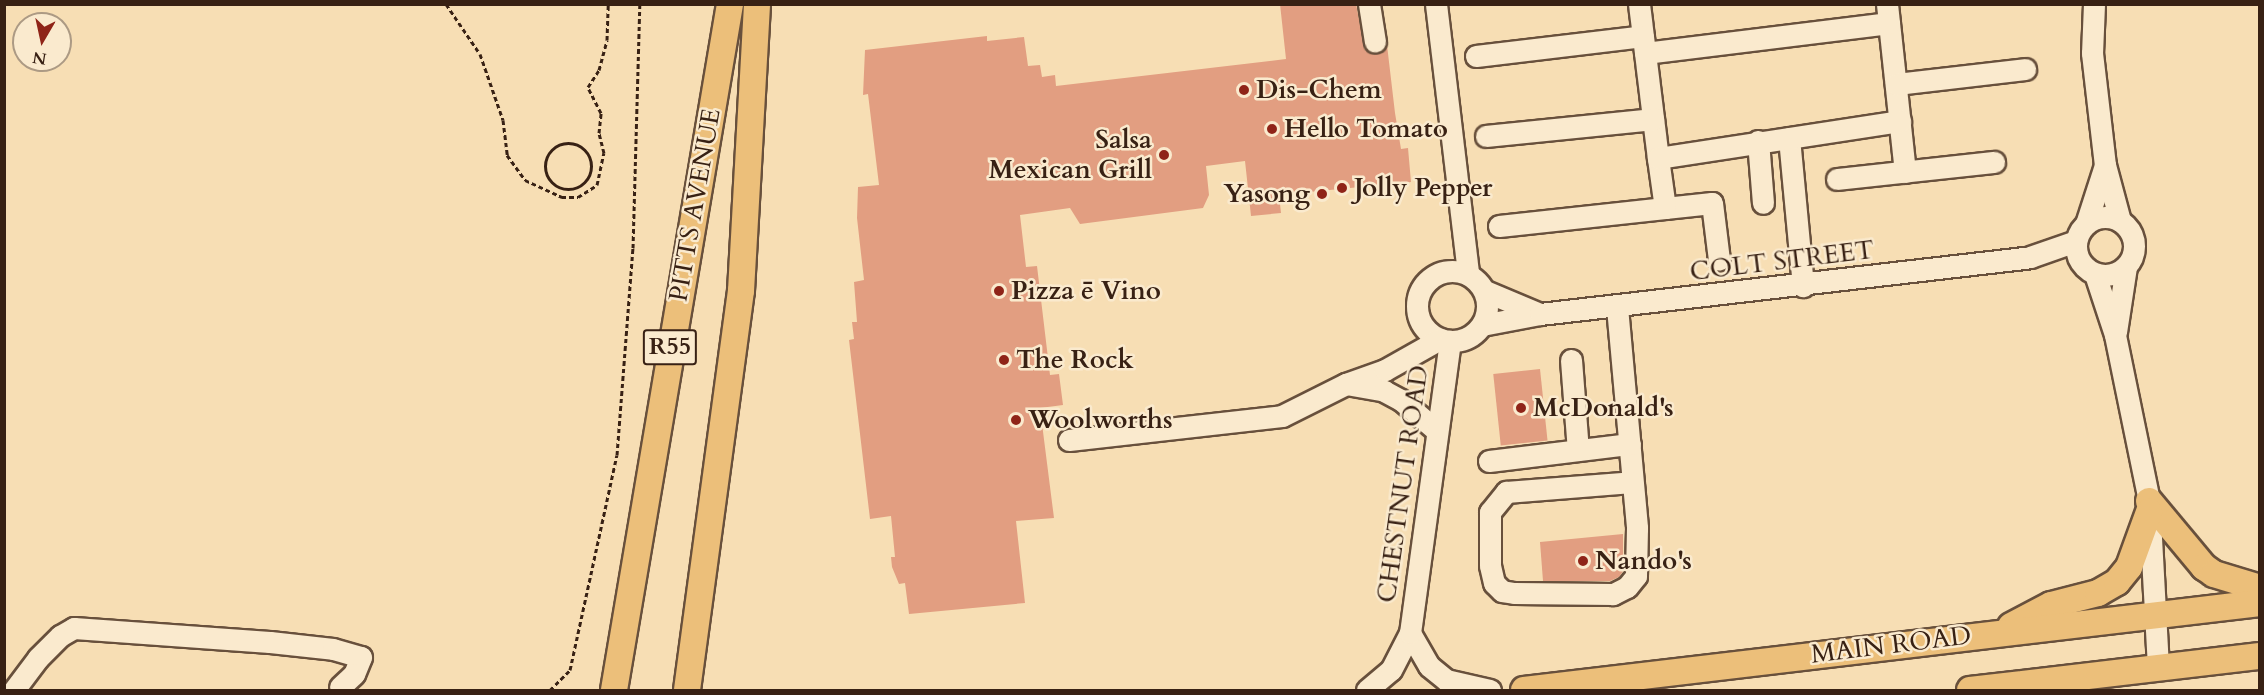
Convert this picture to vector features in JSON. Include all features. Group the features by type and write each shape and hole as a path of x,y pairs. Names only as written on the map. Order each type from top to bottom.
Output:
{"main road":[{"name":"PITTS AVENUE","path":"615,690 617,665 730,4"},
{"name":"PITTS AVENUE","path":"687,690 697,635 741,291 758,4"},
{"path":"1997,632 2051,605 2098,593 2117,582 2129,567 2149,506 2204,567 2214,574 2259,588"},
{"name":"MAIN ROAD","path":"1524,690 2155,613 2259,603"},
{"path":"697,635 703,690"},
{"path":"1970,690 2158,666 2259,656"},
{"path":"609,690 617,665"}],"street":[{"path":"1369,4 1375,42"},
{"path":"1436,4 1468,274"},
{"path":"1639,4 1665,208"},
{"path":"2094,4 2092,53 2105,165 2120,221 2135,243 2126,267 2115,335"},
{"path":"1476,56 1644,44 1888,14 1905,172"},
{"path":"1896,84 2025,69"},
{"path":"1486,136 1653,119"},
{"path":"1658,158 1900,121"},
{"path":"1789,138 1803,286"},
{"path":"1758,141 1763,203"},
{"path":"1837,179 1994,162"},
{"path":"2105,165 2081,233 2088,269 2115,335 2149,506 2158,666"},
{"path":"1499,226 1712,203 1719,260"},
{"path":"1445,271 1461,212"},
{"path":"2081,233 2103,217 2120,221"},
{"name":"COLT STREET","path":"1482,325 1540,314 1803,286 2030,257 2081,233"},
{"name":"COLT STREET","path":"2030,257 2088,269"},
{"path":"2088,269 2110,275 2126,267"},
{"path":"1069,440 1282,416 1346,384 1385,370 1445,340 1463,339 1482,325 1488,302 1485,291 1468,274 1445,271 1425,282 1419,292 1417,303 1422,325 1445,340"},
{"name":"COLT STREET","path":"1485,291 1540,314"},
{"path":"1617,307 1639,551 1636,576 1627,587 1613,594 1514,593 1502,591 1494,582 1487,530 1490,512 1506,492 1632,482"},
{"path":"1385,370 1422,325"},
{"name":"CHESTNUT ROAD","path":"1367,690 1392,670 1410,633 1445,340"},
{"path":"1571,360 1578,450"},
{"path":"1346,384 1384,392 1401,400 1436,430"},
{"path":"1489,461 1630,444"},
{"path":"14,690 52,643 74,628 270,642 333,649 361,657 354,674 340,687"},
{"name":"CHESTNUT ROAD","path":"1410,633 1429,666 1446,680 1490,690"}],"path":[{"path":"446,4 480,54 502,120 507,155 525,180 562,197 578,197 597,185 600,174 604,153 599,133 601,112 588,87 599,70 607,39 608,4"},
{"path":"550,690 570,670 596,564 617,455 633,248 640,4"},
{"path":"563,144 585,150 590,173 587,180 574,189 551,182 546,160 563,144"},
{"path":"590,173 600,174"},
{"path":"544,190 551,182"}],"building":[{"path":"1280,4 1356,4 1365,50 1378,54 1387,45 1401,149 1408,148 1411,182 1279,195 1281,213 1251,216 1245,161 1206,166 1209,195 1203,208 1080,224 1070,208 1020,215 1026,267 1037,266 1050,375 1059,374 1063,405 1040,408 1054,518 1016,521 1025,603 909,614 905,583 899,584 892,567 891,557 895,557 891,516 870,519 849,340 854,339 852,322 857,322 854,282 864,280 857,218 858,187 879,185 868,94 863,95 865,50 987,36 987,41 1024,37 1028,66 1040,65 1042,77 1055,75 1056,86 1286,59"},
{"name":"McDonald's","path":"1540,369 1548,441 1501,446 1493,374"},
{"name":"Nando's","path":"1623,534 1623,571 1619,577 1610,581 1543,581 1540,542"}],"place":[{"name":"Dis-Chem","path":"1244,90"},
{"name":"Hello Tomato","path":"1272,129"},
{"name":"Salsa Mexican Grill","path":"1164,155"},
{"name":"Jolly Pepper","path":"1342,188"},
{"name":"Yasong","path":"1322,194"},
{"name":"Pizza ē Vino","path":"999,291"},
{"name":"The Rock","path":"1004,360"},
{"name":"McDonald's","path":"1521,408"},
{"name":"Woolworths","path":"1016,420"},
{"name":"Nando's","path":"1583,561"}]}
